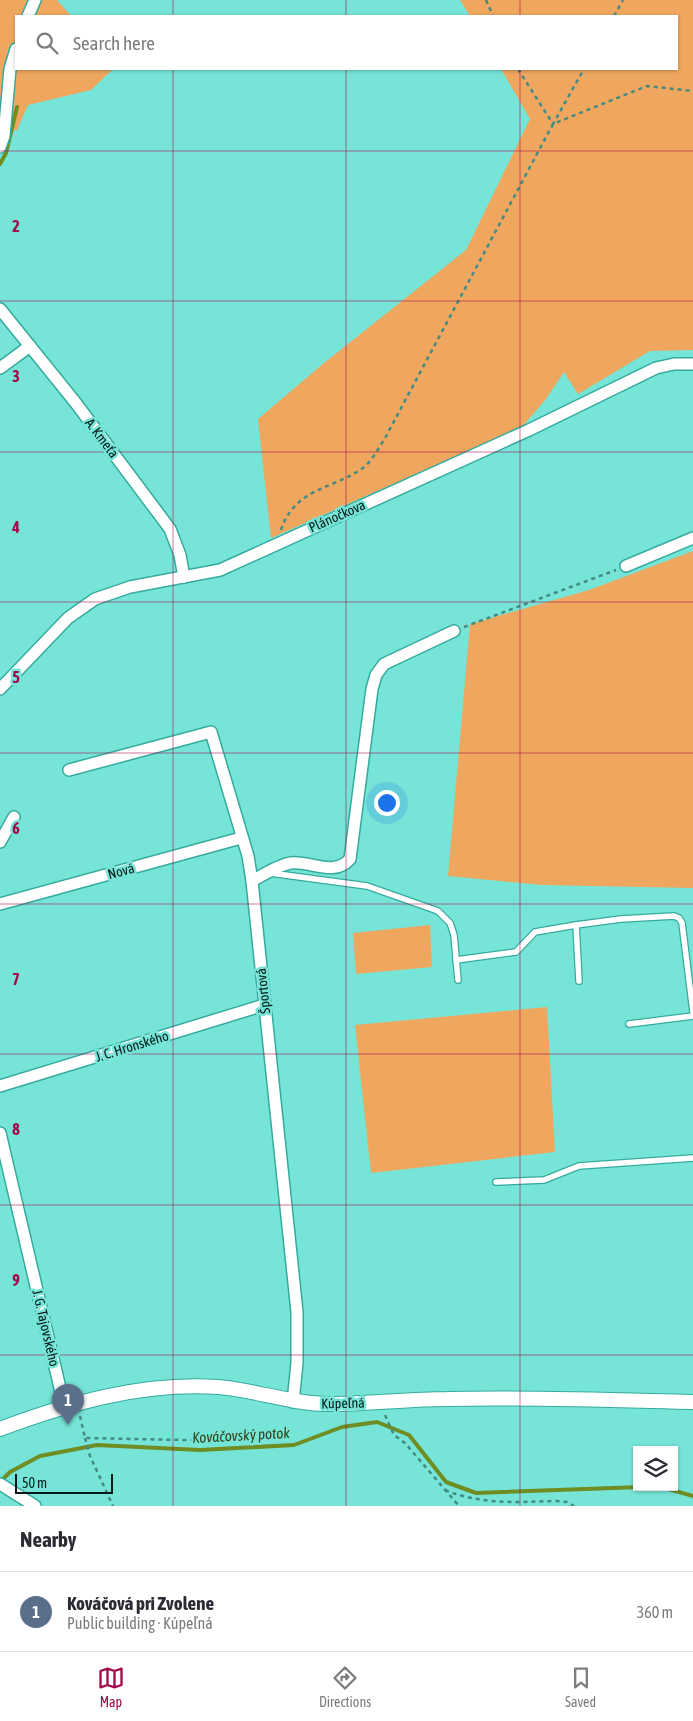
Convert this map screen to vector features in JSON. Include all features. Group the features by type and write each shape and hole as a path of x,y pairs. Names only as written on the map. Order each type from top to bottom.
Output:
{"street":[{"path":"28,15 35,0"},
{"path":"0,148 4,136 10,69 15,52"},
{"name":"A. Kmeťa","path":"0,309 170,529 180,554 184,577"},
{"path":"0,368 30,346"},
{"name":"Plánočkova","path":"0,689 68,618 95,599 130,588 220,570 529,430 656,368 674,364 693,364"},
{"path":"626,566 693,538"},
{"path":"252,881 291,863 334,868 343,866 350,859 372,689 376,675 384,664 454,631"},
{"name":"Športová","path":"69,770 211,732 241,838 248,856 252,881 297,1312 298,1363 293,1402"},
{"path":"0,842 14,817"},
{"name":"Nová","path":"0,904 241,838"},
{"name":"J. C. Hronského","path":"0,1086 264,1005"},
{"name":"J. G. Tajovského","path":"0,1133 64,1405"},
{"name":"Kúpeľná","path":"0,1429 64,1405 153,1390 206,1387 239,1390 293,1402 345,1404 447,1399 693,1402"},
{"path":"0,1484 35,1506"}],"lane":[{"path":"268,873 367,886 438,911 450,923 458,980"},
{"path":"456,960 516,952 535,932 621,919 674,916 679,918 682,923 693,1012"},
{"path":"576,925 579,981"},
{"path":"629,1024 693,1016"},
{"path":"496,1182 544,1180 579,1166 693,1158"}],"path":[{"path":"486,0 493,15"},
{"path":"615,15 623,0"},
{"path":"519,70 553,124"},
{"path":"277,543 286,513 299,500 364,467 384,440 583,70"},
{"path":"553,124 647,86 693,91"},
{"path":"454,631 626,566"},
{"path":"79,1411 90,1456 113,1506"},
{"path":"386,1416 394,1435 405,1444 459,1506"},
{"path":"85,1438 235,1441"},
{"path":"445,1490 469,1499 489,1502 556,1501 567,1502 574,1506"}],"shaded area":[{"path":"0,0 57,0 70,15 15,15 15,70 112,70 91,90 28,105 17,130 0,131"},
{"path":"460,0 693,0 693,350 650,351 578,394 564,372 546,399 522,427 271,538 258,419 324,363 466,250 530,119 502,70 678,70 678,15 469,15"},
{"path":"693,551 693,888 542,885 448,876 470,624 589,590"},
{"path":"430,925 432,967 356,974 353,933"},
{"path":"547,1007 555,1152 371,1173 355,1025"}],"waterway":[{"path":"0,164 6,153 17,107"},
{"name":"Kováčovský potok","path":"1,1481 10,1472 40,1456 97,1445 200,1450 294,1445 342,1427 377,1422 409,1435 446,1482 476,1493 633,1487"},
{"name":"Kováčovský potok","path":"676,1491 693,1496"}],"place":[{"name":"Kováčová pri Zvolene","path":"68,1425"}]}
